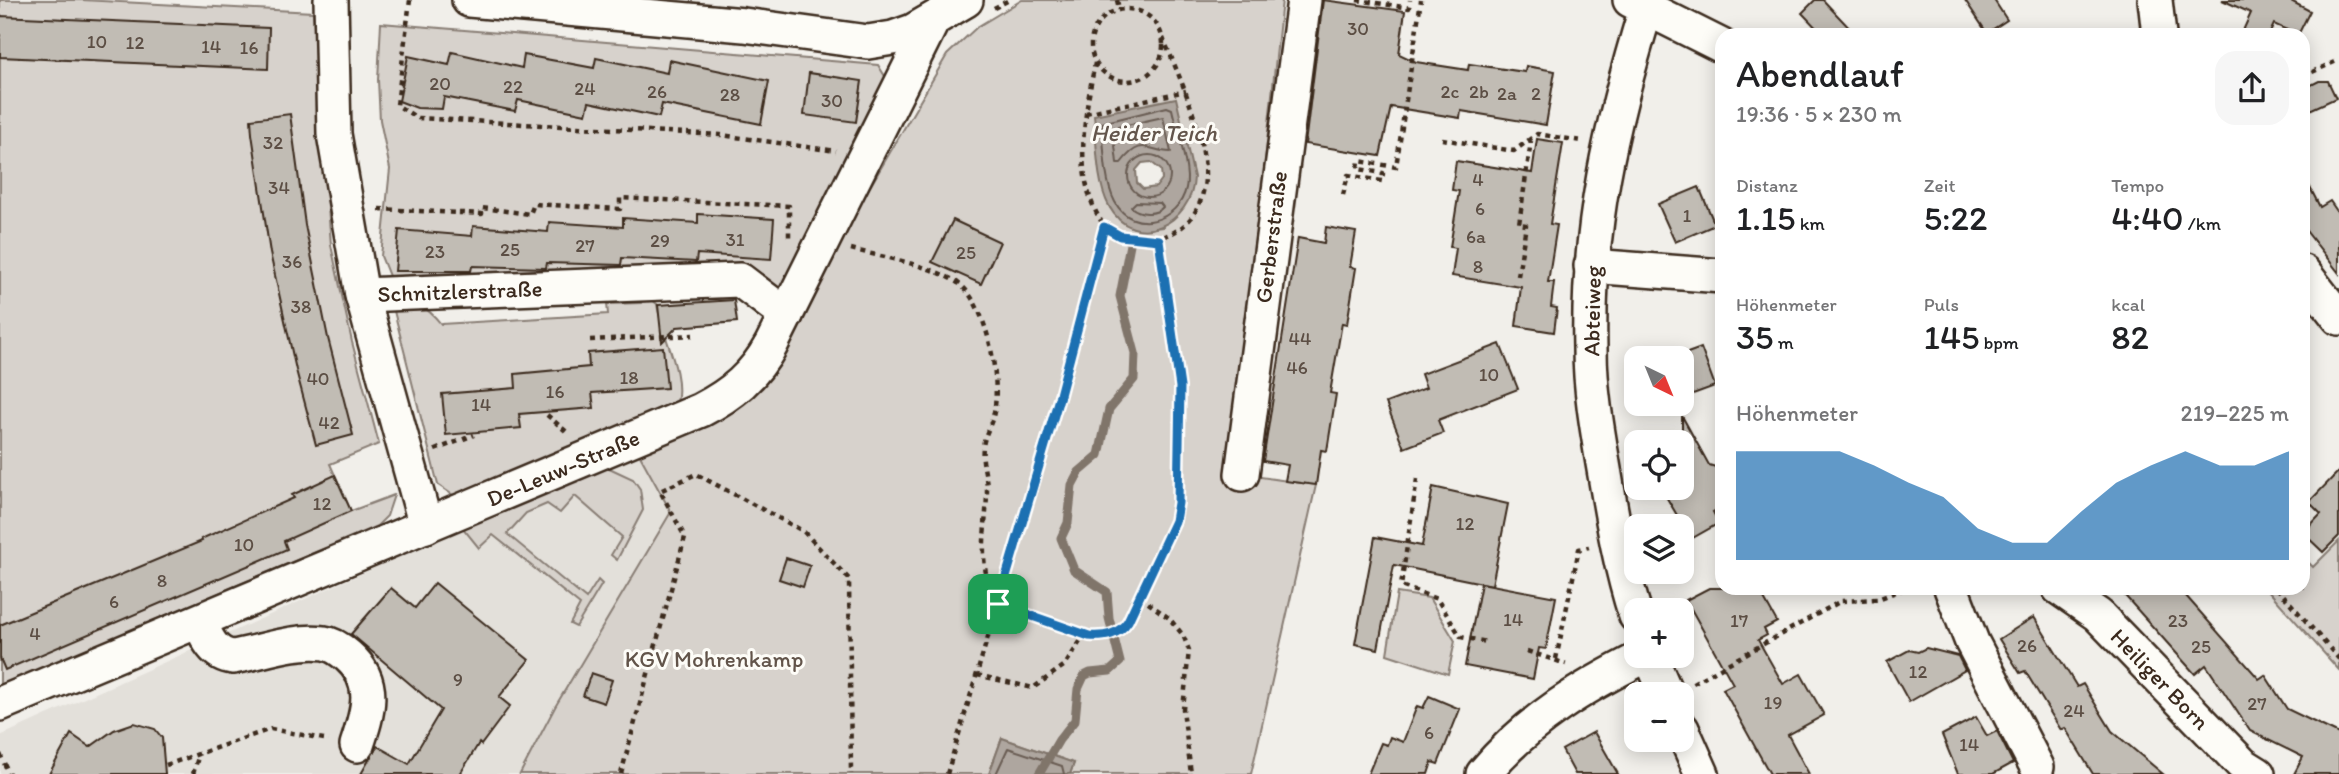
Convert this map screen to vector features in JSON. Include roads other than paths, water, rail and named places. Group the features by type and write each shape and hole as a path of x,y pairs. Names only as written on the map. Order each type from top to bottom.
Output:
{"street":[{"path":"331,0 334,134 362,295"},
{"path":"469,0 743,12 868,42 893,38 933,20 966,0"},
{"name":"Gerberstraße","path":"1242,474 1304,0"},
{"path":"2155,0 2158,28"},
{"path":"1638,5 1682,12 1715,40"},
{"name":"Abteiweg","path":"1631,598 1616,540 1590,363 1591,266 1608,146 1638,5"},
{"name":"De-Leuw-Straße","path":"0,704 200,622 631,437 701,410 736,389 763,360 868,155 933,20"},
{"path":"1591,266 1715,275"},
{"name":"Schnitzlerstraße","path":"426,526 362,295 740,279 786,315"},
{"path":"2310,281 2339,318"},
{"path":"1954,595 1972,642 2035,772"},
{"name":"Heiliger Born","path":"2069,595 2098,615 2242,764 2258,774"},
{"path":"200,622 214,648 223,656 233,657 310,642 327,643 342,650 356,663 369,692 369,708 357,745"},
{"path":"1483,774 1522,733 1554,707 1596,680 1624,667"},
{"path":"1659,668 1671,682"},
{"path":"1692,752 1702,774"}],"water":[{"name":"Heider Teich","path":"1176,98 1194,177 1184,208 1173,219 1147,230 1133,228 1120,220 1109,206 1098,162 1094,115","holes":["1151,162 1161,170 1162,179 1156,187 1143,189 1137,183 1136,170 1142,163"]},
{"path":"1002,738 1074,763 1070,774 989,774"}],"waterway":[{"path":"1039,774 1059,740 1075,720 1078,689 1084,676 1110,671 1120,662 1109,618 1107,592 1074,570 1061,538 1068,523 1072,485 1079,472 1099,455 1109,409 1134,379 1135,353 1120,296 1131,239"}],"park label":[{"name":"KGV Mohrenkamp","path":"714,659"}]}
